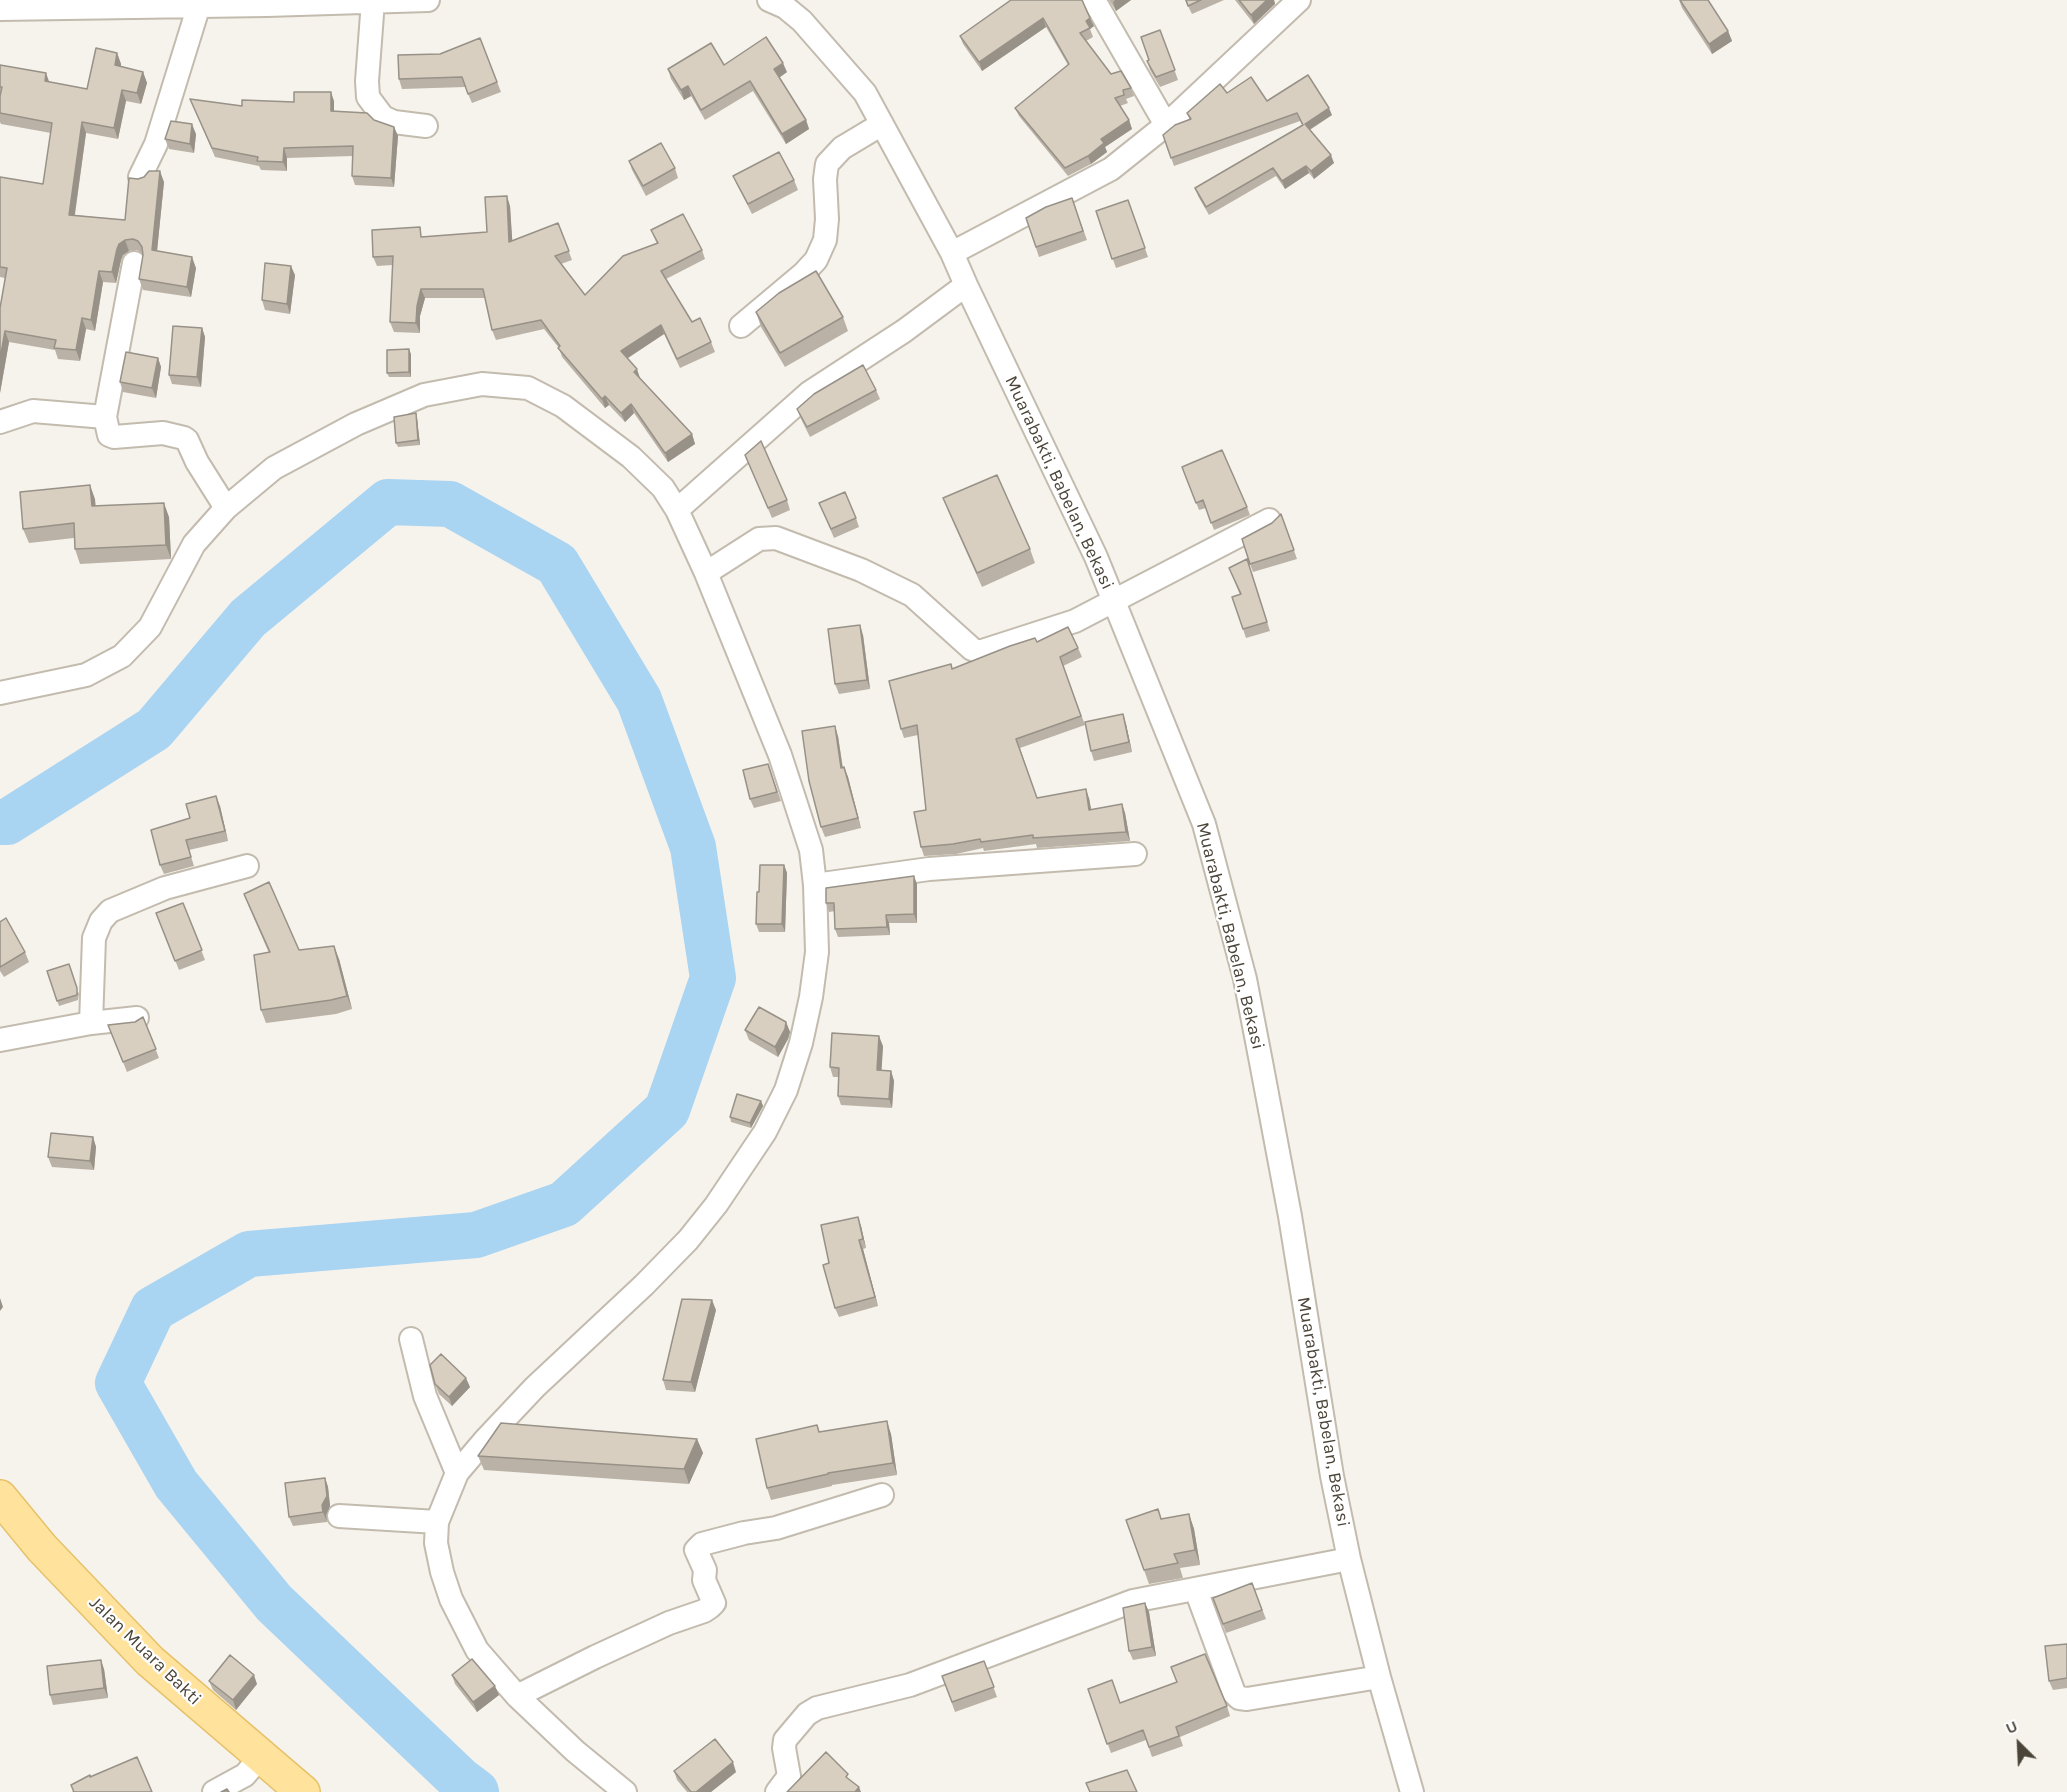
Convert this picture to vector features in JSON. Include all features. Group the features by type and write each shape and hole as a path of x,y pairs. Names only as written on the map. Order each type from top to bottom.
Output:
{"main road":[{"name":"Jalan Muara Bakti","path":"0,1497 42,1548 150,1661 303,1792"}],"street":[{"path":"0,9 428,0"},
{"name":"Muarabakti, Babelan, Bekasi","path":"769,0 785,7 820,39 865,93 952,253 1096,557 1204,824 1245,979 1292,1226 1332,1476 1349,1559 1379,1677 1412,1792"},
{"path":"1094,0 1166,125"},
{"path":"952,253 1111,169 1166,125 1299,0"},
{"path":"373,1 367,81 368,97 374,108 384,117 394,122 426,126"},
{"path":"140,177 156,144 199,5"},
{"path":"741,326 803,274 816,260 825,240 827,164 842,148 882,124"},
{"path":"134,263 105,417 109,435 163,433 187,440 202,471 226,508"},
{"path":"677,510 809,393 904,331 966,285"},
{"path":"0,693 86,675 122,656 150,627 194,544 226,508 274,468 356,424 424,395 482,384 528,388 564,406 646,470 663,488 677,510 706,573 784,765 811,850 815,885 816,952 812,997 801,1044 786,1090 765,1131 739,1173 688,1240 644,1285 535,1387 457,1473 437,1522 436,1543 451,1599 477,1650 517,1696 583,1758 626,1792"},
{"path":"0,422 33,411 105,417"},
{"path":"706,573 759,539 776,538 861,570 912,595 972,649 979,652 1075,621 1269,520"},
{"path":"815,885 929,869 1135,854"},
{"path":"91,1023 94,938 101,921 110,911 165,888 247,866"},
{"path":"0,1040 91,1023 137,1018"},
{"path":"411,1339 425,1396 457,1473"},
{"path":"517,1696 669,1623 711,1607 714,1603 704,1580 705,1569 696,1550 702,1544 744,1533 776,1528 882,1495"},
{"path":"339,1516 437,1522"},
{"path":"777,1792 789,1776 784,1748 785,1740 807,1714 817,1708 910,1685 1133,1601 1349,1559"},
{"path":"1196,1590 1234,1692 1239,1698 1247,1699 1379,1677"},
{"path":"214,1792 246,1775 261,1756"}],"building":[{"path":"1011,0 1082,0 1090,18 1086,21 1090,28 1080,33 1111,74 1121,71 1131,88 1123,90 1124,95 1115,98 1129,120 1101,139 1104,143 1088,156 1065,168 1015,108 1069,64 1043,18 979,62 960,36"},
{"path":"1186,0 1201,0 1188,6"},
{"path":"1239,0 1267,0 1251,15"},
{"path":"1680,0 1708,0 1728,31 1709,44"},
{"path":"1160,30 1175,70 1156,77 1147,61 1149,60 1141,37"},
{"path":"766,37 783,63 774,69 806,120 782,134 750,81 701,110 688,86 681,90 668,69 711,43 724,65"},
{"path":"480,38 497,82 468,94 462,77 399,79 398,55 440,54"},
{"path":"96,48 117,53 115,65 143,72 137,93 122,90 114,128 82,122 69,215 125,220 129,178 138,179 144,177 149,171 160,171 152,250 192,257 187,287 139,279 142,247 138,241 125,240 119,244 112,272 99,271 91,320 82,318 76,350 54,348 56,340 5,331 0,359 0,308 7,268 0,267 0,177 43,184 52,123 0,113 2,87 0,87 0,65 46,73 45,81 87,89"},
{"path":"1308,75 1329,108 1305,124 1331,155 1311,171 1306,166 1282,181 1273,168 1206,207 1195,188 1303,125 1297,113 1171,158 1163,135 1175,125 1191,119 1187,113 1220,84 1227,93 1251,77 1267,101"},
{"path":"294,92 331,92 331,111 367,113 374,120 394,127 391,178 352,176 353,146 284,148 283,162 257,161 258,157 212,148 190,99 242,106 242,100 294,102"},
{"path":"171,121 192,124 190,144 165,139"},
{"path":"661,143 675,168 643,186 629,161"},
{"path":"779,152 794,180 748,204 733,176"},
{"path":"507,196 509,242 558,223 569,251 555,256 585,295 623,256 658,243 651,230 683,214 702,250 661,271 692,322 700,318 711,342 677,359 661,325 621,351 637,369 634,372 692,434 665,453 631,404 621,413 605,396 602,399 558,348 560,346 541,320 492,330 483,289 421,289 416,323 390,322 393,256 373,257 372,230 420,227 421,237 487,232 485,197"},
{"path":"1072,198 1083,231 1036,247 1026,218 1046,207"},
{"path":"1128,200 1145,248 1112,259 1096,211"},
{"path":"265,263 291,266 287,304 262,300"},
{"path":"816,271 843,317 780,353 756,312 779,293"},
{"path":"173,326 202,328 197,377 169,375"},
{"path":"409,349 409,372 387,373 387,350"},
{"path":"126,352 158,358 152,388 120,382"},
{"path":"863,365 876,390 807,427 797,409 814,394"},
{"path":"416,413 418,440 396,443 394,417"},
{"path":"761,441 787,500 768,508 745,455"},
{"path":"1222,450 1247,507 1211,523 1203,500 1196,503 1182,467"},
{"path":"997,475 1030,549 977,573 943,498"},
{"path":"90,485 92,506 164,503 166,545 75,549 74,523 23,529 20,492"},
{"path":"845,492 856,518 831,529 819,503"},
{"path":"1281,514 1294,550 1250,564 1242,539 1272,523"},
{"path":"1247,559 1267,622 1243,629 1232,597 1241,594 1229,568"},
{"path":"860,625 867,680 835,684 828,629"},
{"path":"1068,627 1078,648 1060,657 1081,716 1016,739 1037,798 1086,789 1089,810 1122,804 1126,832 1033,838 1033,835 921,847 914,812 926,810 917,725 901,729 889,681 951,664 952,669 1035,638 1037,642"},
{"path":"1123,714 1129,742 1091,751 1085,722"},
{"path":"835,726 841,768 844,767 858,818 821,827 809,781 802,731"},
{"path":"768,764 777,792 750,799 743,770"},
{"path":"216,796 225,831 186,840 191,857 160,865 151,830 190,818 186,804"},
{"path":"760,865 784,865 782,924 756,924"},
{"path":"914,876 914,914 886,915 887,927 835,929 834,903 826,903 826,888"},
{"path":"269,882 299,950 334,946 347,996 261,1010 254,955 270,952 244,894"},
{"path":"183,903 202,950 175,961 156,913"},
{"path":"6,918 25,952 0,967 0,922"},
{"path":"69,964 77,995 57,1001 47,971"},
{"path":"759,1007 786,1022 785,1029 775,1047 745,1030"},
{"path":"143,1017 156,1049 123,1062 108,1025 135,1022"},
{"path":"832,1033 879,1036 877,1070 891,1071 889,1099 838,1096 839,1068 830,1067"},
{"path":"737,1094 761,1101 750,1123 730,1117"},
{"path":"51,1133 93,1137 90,1161 48,1157"},
{"path":"858,1217 863,1239 859,1240 875,1297 835,1308 823,1265 829,1263 821,1225"},
{"path":"682,1299 712,1300 691,1382 663,1380"},
{"path":"441,1354 466,1378 449,1397 435,1384 430,1365"},
{"path":"887,1421 893,1463 828,1473 767,1488 756,1439 817,1425 819,1432"},
{"path":"501,1423 697,1439 684,1469 478,1456"},
{"path":"325,1478 327,1496 322,1505 323,1512 289,1517 285,1483"},
{"path":"1158,1509 1161,1519 1189,1514 1195,1550 1174,1554 1178,1563 1144,1570 1126,1520"},
{"path":"1252,1583 1262,1610 1223,1624 1213,1598"},
{"path":"1145,1603 1152,1647 1129,1651 1123,1608"},
{"path":"2067,1644 2067,1678 2049,1681 2045,1646"},
{"path":"1205,1654 1227,1706 1176,1727 1179,1736 1149,1747 1143,1730 1107,1744 1088,1689 1112,1680 1120,1703 1177,1682 1171,1667"},
{"path":"230,1655 254,1675 233,1700 209,1681"},
{"path":"472,1659 495,1686 473,1702 452,1675"},
{"path":"101,1660 104,1688 50,1695 47,1666"},
{"path":"984,1661 994,1687 952,1702 942,1676"},
{"path":"715,1739 733,1762 696,1792 691,1792 674,1771"},
{"path":"826,1752 848,1774 846,1777 859,1787 855,1792 787,1792"},
{"path":"137,1757 152,1792 74,1792 71,1785"},
{"path":"1127,1770 1137,1792 1090,1792 1086,1783"}],"waterway":[{"path":"0,822 7,822 154,729 248,618 388,502 450,504 557,564 639,700 693,847 713,978 667,1110 564,1204 476,1235 249,1254 153,1309 118,1383 176,1484 274,1603 460,1780 476,1792"}]}
